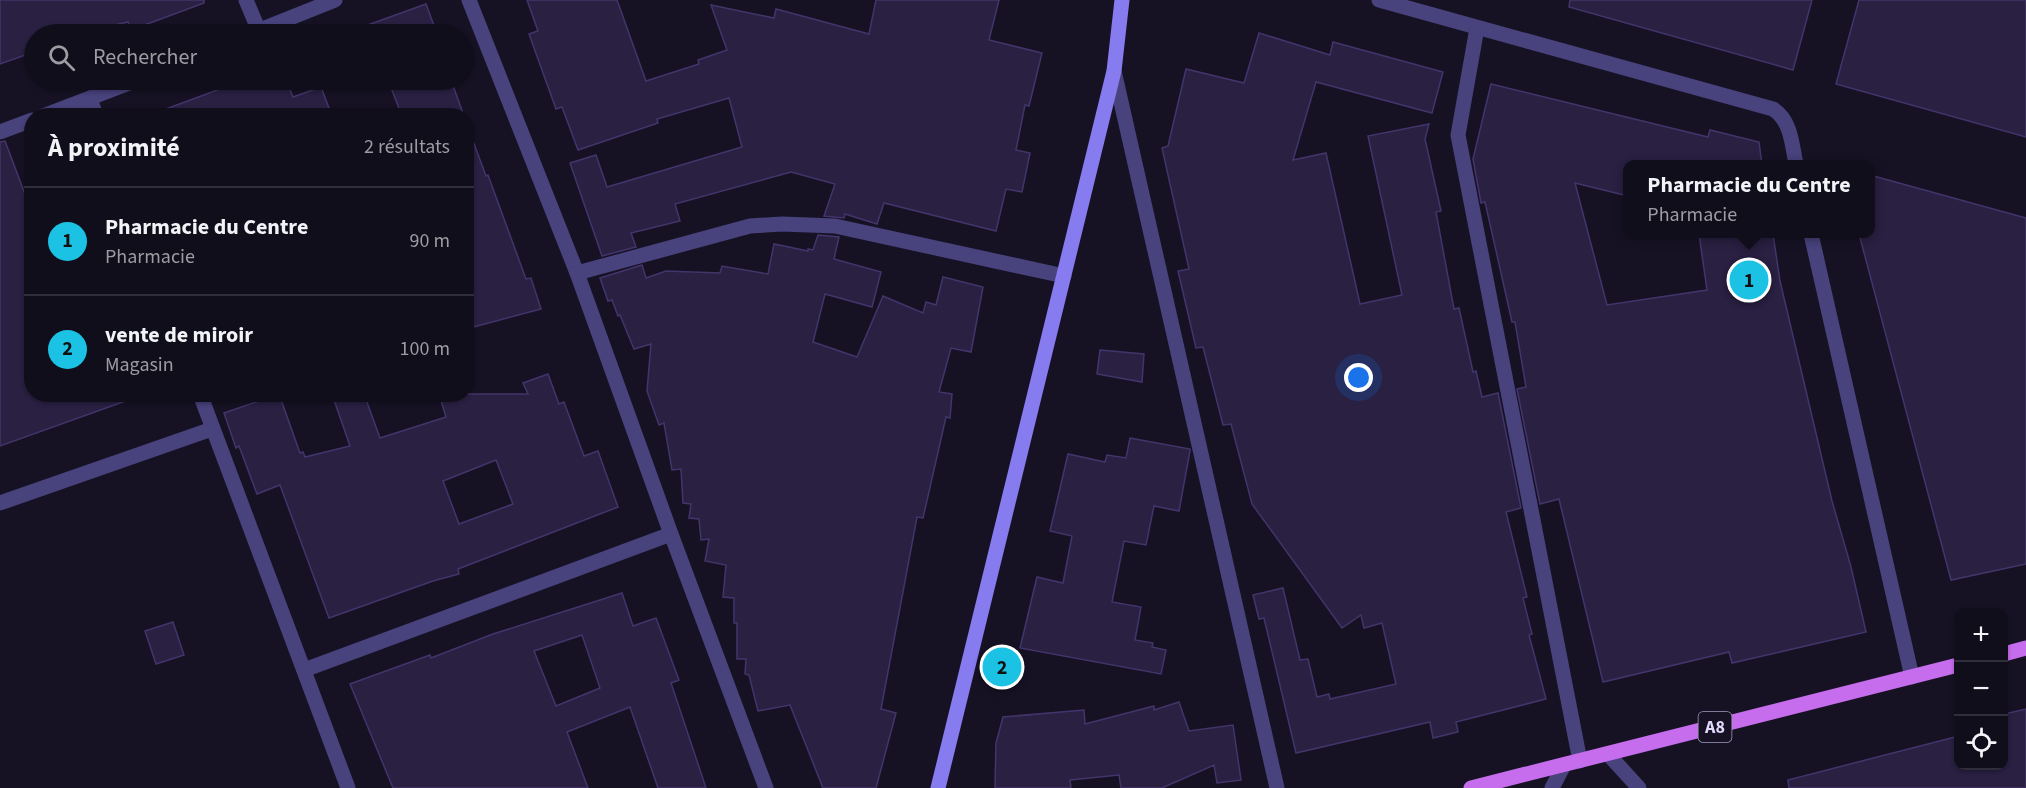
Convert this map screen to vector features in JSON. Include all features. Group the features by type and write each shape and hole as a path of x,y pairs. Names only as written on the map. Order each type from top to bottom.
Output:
{"main road":[{"path":"938,788 1114,71 1122,0"},
{"path":"2008,653 2026,648"},
{"name":"A8","path":"1471,788 1954,666"}],"street":[{"path":"246,0 253,24"},
{"path":"277,24 335,0"},
{"path":"470,0 577,273 766,788"},
{"path":"1379,0 1773,109 1781,114 1786,123 1795,160"},
{"path":"1477,28 1458,135 1580,761"},
{"path":"1114,71 1276,788"},
{"path":"64,108 110,90"},
{"path":"90,98 93,108"},
{"path":"0,132 24,123"},
{"path":"577,273 750,226 782,224 835,226 1064,276"},
{"path":"1812,238 1912,677"},
{"path":"203,402 348,788"},
{"path":"0,503 212,429"},
{"path":"304,670 671,534"},
{"path":"1608,754 1639,788"},
{"path":"1552,788 1564,765"}],"building":[{"path":"0,0 204,0 204,3 147,24 129,24 128,22 119,24 24,24 24,56 0,64"},
{"path":"527,0 617,0 646,81 699,64 698,60 727,50 711,5 774,18 776,9 869,34 876,0 999,0 989,40 1042,53 1029,106 1025,105 1016,150 1030,153 1022,192 1006,189 996,231 884,203 877,224 845,214 844,218 824,216 835,184 791,172 675,204 680,221 631,233 636,247 602,256 570,163 596,155 607,187 742,147 729,98 657,119 658,123 578,150 562,107 556,109 529,34 538,31"},
{"path":"1570,0 1812,0 1793,70 1569,7"},
{"path":"1859,0 2026,0 2026,137 1836,84"},
{"path":"426,4 433,24 370,24"},
{"path":"1259,33 1330,55 1333,42 1443,72 1432,113 1316,82 1293,160 1326,153 1360,304 1402,295 1368,136 1429,124 1425,139 1441,211 1436,212 1454,309 1459,308 1473,372 1476,371 1482,397 1498,393 1521,508 1506,512 1527,597 1523,598 1532,634 1529,635 1546,699 1456,722 1458,732 1433,738 1430,722 1296,753 1264,618 1259,619 1253,595 1283,588 1300,660 1308,659 1317,697 1329,694 1330,699 1396,684 1382,623 1364,628 1361,615 1342,628 1252,504 1231,424 1223,425 1203,347 1196,348 1178,271 1189,269 1162,148 1168,146 1186,69 1244,83"},
{"path":"1491,84 1708,137 1710,130 1759,142 1761,160 1623,160 1623,195 1575,183 1607,305 1707,290 1700,238 1774,238 1780,281 1832,501 1851,567 1866,632 1732,663 1729,652 1603,682 1559,499 1540,504 1517,389 1526,387 1515,322 1512,322 1485,202 1481,203 1473,159"},
{"path":"217,90 290,90 293,97 313,90 322,90 329,108 169,108"},
{"path":"392,90 455,90 461,108 399,108"},
{"path":"5,141 24,192 24,402 123,402 0,446 0,142"},
{"path":"474,144 526,279 531,278 541,309 474,327"},
{"path":"1875,176 2026,218 2026,564 1951,580 1860,238 1875,238"},
{"path":"818,235 839,237 834,259 881,272 872,307 825,294 813,342 857,357 883,296 923,313 926,302 936,305 943,277 983,287 971,352 951,348 939,392 952,394 950,418 946,417 923,518 917,517 881,709 896,713 876,788 823,788 790,705 758,711 749,675 745,674 746,659 737,659 734,598 723,597 726,565 705,561 709,539 701,540 699,519 689,518 691,504 683,503 681,469 672,470 664,423 659,425 647,391 651,344 634,349 612,300 608,301 600,278 642,265 646,278 666,271 720,273 722,266 768,274 774,244 813,250"},
{"path":"1100,350 1144,354 1142,382 1097,374"},
{"path":"548,374 559,404 564,402 584,456 598,451 618,507 458,569 459,574 329,618 280,485 257,494 239,446 236,448 224,413 256,402 282,402 300,453 303,452 305,457 350,446 335,402 367,402 380,438 446,417 441,402 474,402 474,394 528,394 523,383","holes":["496,460 513,504 459,524 443,481"]},
{"path":"1130,438 1190,449 1179,511 1154,506 1146,545 1124,541 1112,602 1141,607 1135,640 1153,643 1152,647 1166,650 1161,674 1020,648 1037,577 1063,583 1072,536 1050,531 1068,454 1105,462 1107,455 1126,458"},
{"path":"622,593 633,626 656,618 679,680 671,683 706,788 658,788 630,707 567,732 588,788 393,788 350,684 430,655 431,658 493,634","holes":["582,635 600,688 556,706 534,651"]},
{"path":"173,622 184,655 156,664 145,631"},
{"path":"1179,702 1189,731 1233,725 1241,780 1217,783 1214,765 1162,788 1121,788 1119,775 1070,780 1071,788 995,788 996,743 1003,717 1084,710 1085,724 1154,706 1154,710"},
{"path":"2026,709 2026,788 1789,788 1788,780 1954,737 1954,770 2008,770 2008,713"}],"place":[{"name":"Pharmacie du Centre","path":"1749,280"},
{"name":"vente de miroir","path":"1002,667"}]}
